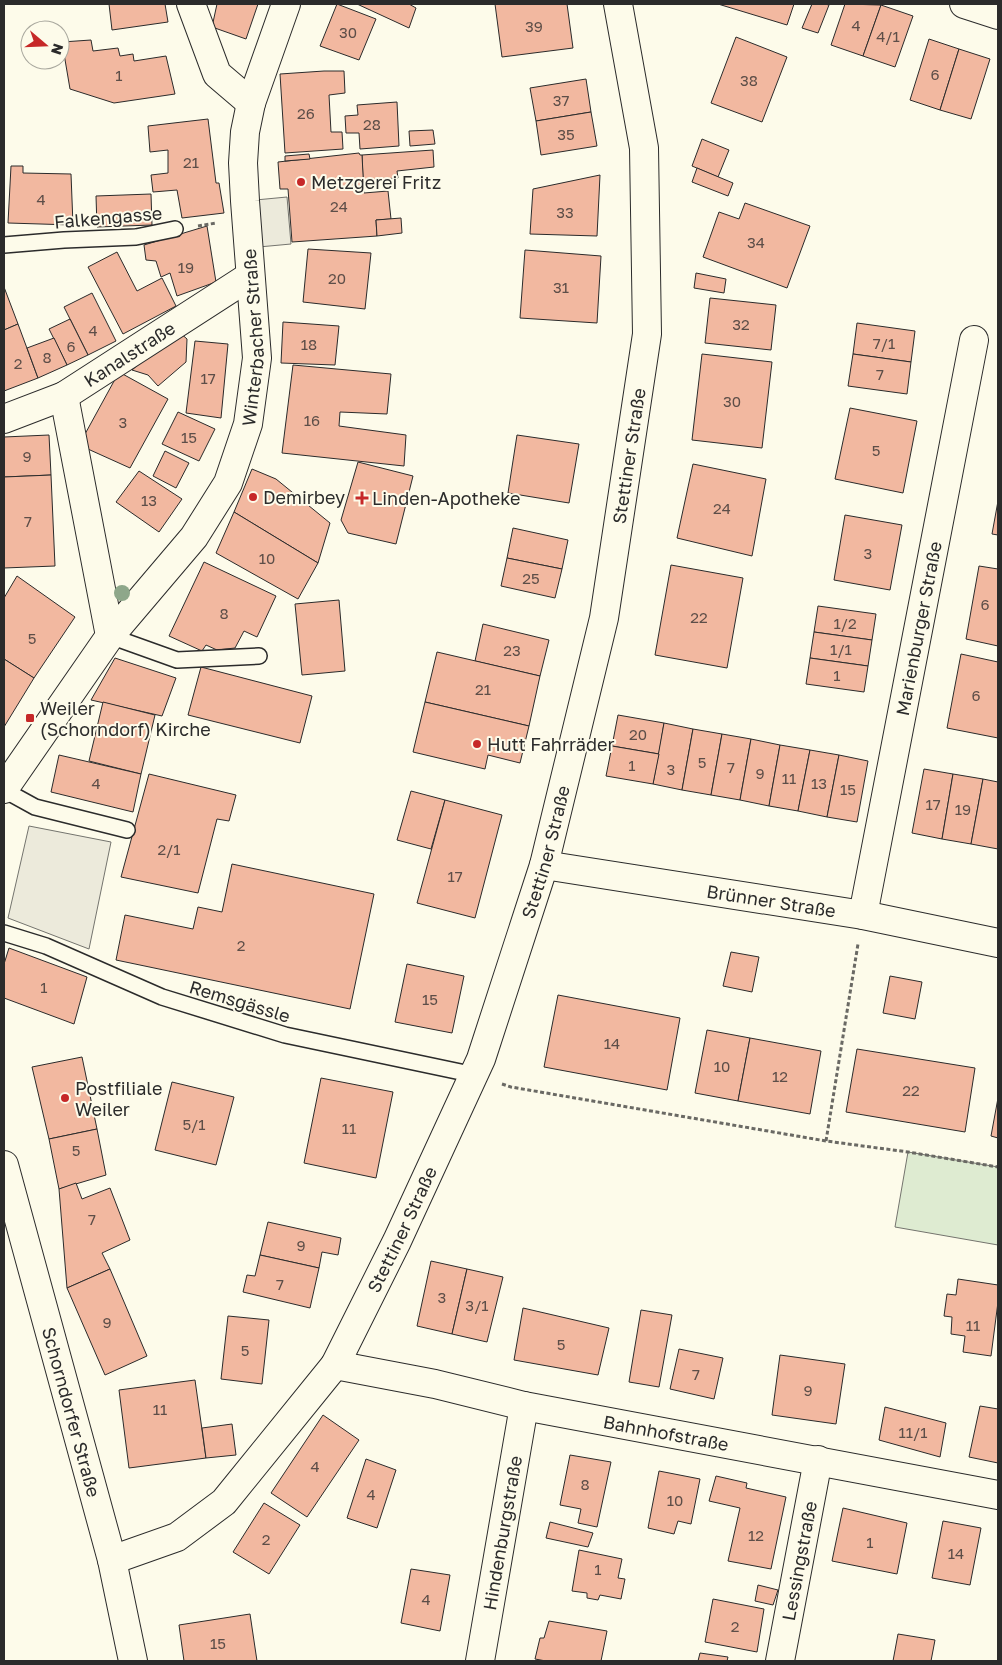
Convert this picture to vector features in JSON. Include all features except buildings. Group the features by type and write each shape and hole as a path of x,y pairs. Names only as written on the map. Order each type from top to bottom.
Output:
{"street":[{"path":"191,4 217,74 251,102"},
{"name":"Winterbacher Straße","path":"4,790 110,636 194,537 228,483 248,424 257,358 246,218 243,163 244,140 251,102 286,4"},
{"name":"Stettiner Straße","path":"112,1560 177,1538 224,1502 335,1365 397,1241 478,1067 544,865 604,618 647,334 644,148 618,4"},
{"path":"964,4 998,15"},
{"name":"Kanalstraße","path":"4,419 64,396 250,276"},
{"name":"Marienburger Straße","path":"863,915 974,340"},
{"path":"64,396 110,636"},
{"name":"Brünner Straße","path":"544,865 863,915 998,943"},
{"name":"Schorndorfer Straße","path":"4,1165 112,1560 134,1661"},
{"name":"Bahnhofstraße","path":"335,1365 435,1384 524,1406 998,1494"},
{"name":"Hindenburgstraße","path":"480,1661 524,1406"},
{"name":"Lessingstraße","path":"780,1661 818,1460"}],"lane":[{"name":"Falkengasse","path":"4,245 136,237 175,229"},
{"path":"110,636 177,660 259,656"},
{"path":"4,790 35,808 127,830"},
{"name":"Remsgässle","path":"4,934 46,946 162,997 285,1035 478,1067"}],"path":[{"name":"Falkengasse","path":"175,229 246,218"},
{"path":"826,1141 863,915"},
{"path":"478,1067 500,1066 494,1081 511,1087 826,1141 998,1167"}],"green space":[{"path":"908,1152 998,1167 998,1245 895,1227"}],"shaded area":[{"path":"287,197 291,244 248,248 245,201"},
{"path":"29,826 111,842 89,949 8,918"}],"place":[{"name":"Metzgerei Fritz","path":"301,182"},
{"name":"Demirbey","path":"253,497"},
{"name":"Linden-Apotheke","path":"362,498"},
{"name":"Weiler (Schorndorf) Kirche","path":"30,718"},
{"name":"Hutt Fahrräder","path":"477,744"},
{"name":"Postfiliale Weiler","path":"65,1098"}]}
